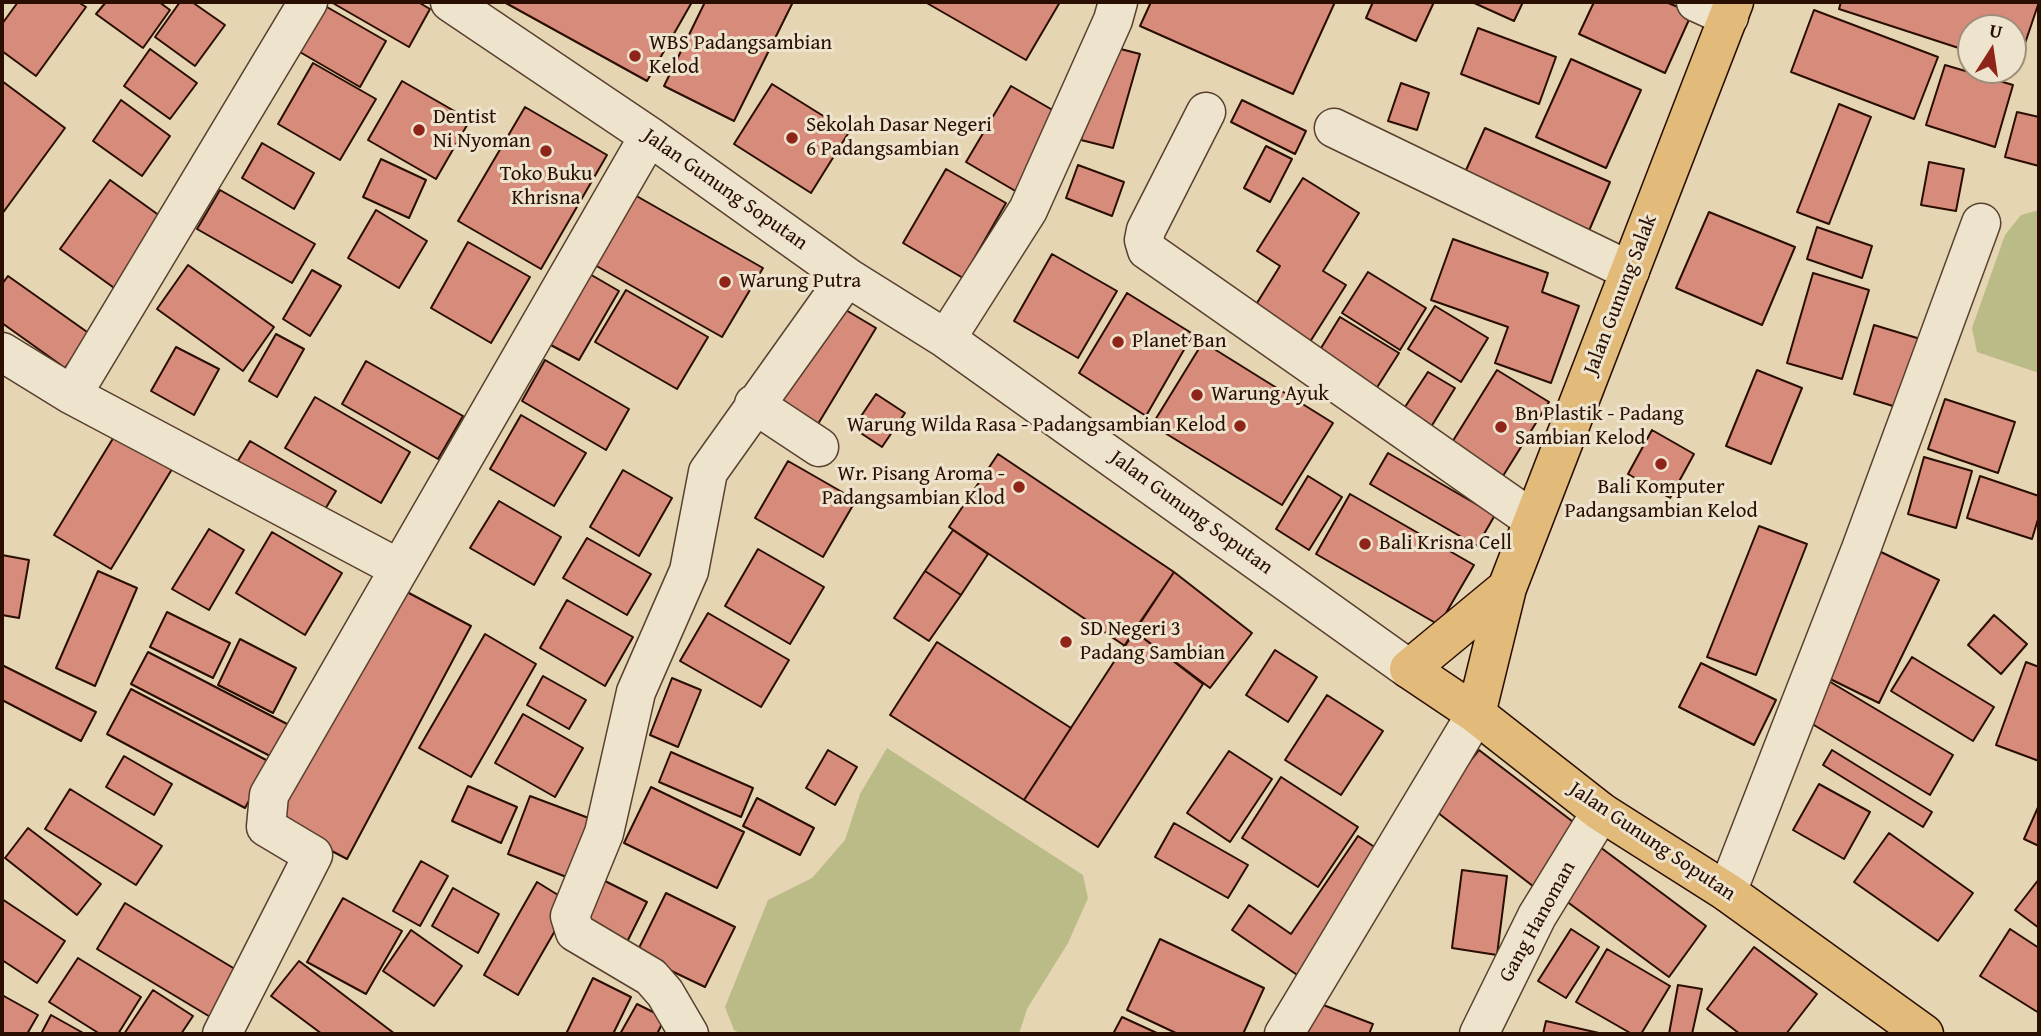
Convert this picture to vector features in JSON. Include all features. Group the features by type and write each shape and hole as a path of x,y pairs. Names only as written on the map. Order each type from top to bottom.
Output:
{"main road":[{"name":"Jalan Gunung Salak","path":"1475,714 1507,588 1630,271 1719,7"},
{"name":"Jalan Gunung Salak","path":"1409,669 1507,588"},
{"name":"Jalan Gunung Soputan","path":"1409,669 1475,714 1601,812 1727,892 1924,1034"}],"street":[{"path":"72,395 308,2"},
{"name":"Jalan Gunung Soputan","path":"451,2 649,136 848,277 946,339 1409,669"},
{"path":"946,339 1028,210 1113,20 1118,2"},
{"path":"1206,112 1146,230 1144,240 1147,250 1533,520"},
{"path":"1334,128 1630,271"},
{"path":"222,1034 313,855 266,827 269,794 649,136"},
{"path":"1727,892 1861,549 1981,223"},
{"path":"689,1034 665,993 650,978 575,932 570,916 604,833 636,692 689,571 708,472 754,404 848,277"},
{"path":"2,352 72,395 398,568"},
{"path":"754,404 819,447"},
{"path":"1284,1034 1475,714"},
{"name":"Gang Hanoman","path":"1479,1034 1537,916 1601,812"}],"green space":[{"path":"2039,210 2039,373 1977,352 1972,328 2005,235 2021,215"},
{"path":"887,748 1083,875 1088,898 1068,943 1027,1009 1019,1034 741,1034 734,1030 725,1007 768,900 812,878 845,840 860,794"}],"building":[{"path":"18,2 78,2 86,7 36,76 2,51 2,24"},
{"path":"106,2 159,2 170,10 143,48 96,14"},
{"path":"180,2 192,2 225,25 195,66 155,37"},
{"path":"331,2 418,2 430,9 409,47"},
{"path":"504,2 692,2 647,81"},
{"path":"705,2 793,2 734,121 664,86"},
{"path":"925,2 1060,2 1026,60"},
{"path":"1151,2 1335,2 1293,94 1140,26"},
{"path":"1373,2 1434,2 1416,41 1366,18"},
{"path":"1472,2 1523,2 1514,21"},
{"path":"1594,2 1666,2 1692,13 1665,73 1579,34"},
{"path":"1841,2 2039,2 2027,37 2027,14 1957,14 1957,47 1839,9"},
{"path":"320,3 386,41 360,87 293,48"},
{"path":"1814,10 1938,57 1914,119 1791,72"},
{"path":"1478,28 1556,57 1539,104 1461,74"},
{"path":"1109,46 1140,54 1113,148 1081,140"},
{"path":"150,49 197,83 170,119 124,86"},
{"path":"1571,59 1641,90 1606,168 1536,137"},
{"path":"313,63 376,99 340,160 278,124"},
{"path":"1945,65 1957,69 1957,84 2013,85 1995,147 1926,125"},
{"path":"2,81 65,128 2,214"},
{"name":"Dentist Ni Nyoman","path":"402,81 470,120 436,179 368,140"},
{"path":"1401,83 1429,93 1417,130 1388,121"},
{"name":"Sekolah Dasar Negeri 6 Padangsambian","path":"772,84 849,132 811,193 734,144"},
{"path":"1011,86 1063,116 1017,192 966,162"},
{"path":"121,100 170,136 142,176 93,141"},
{"path":"1242,100 1306,131 1295,154 1231,122"},
{"path":"1839,104 1871,117 1829,224 1797,212"},
{"path":"525,107 607,155 541,269 458,221"},
{"path":"2017,112 2039,117 2039,166 2005,157"},
{"path":"1485,128 1610,182 1588,233 1462,179"},
{"path":"262,143 314,173 294,209 242,178"},
{"path":"1266,146 1292,159 1270,202 1244,188"},
{"path":"381,159 426,180 409,218 363,197"},
{"path":"1929,162 1964,169 1956,211 1921,205"},
{"path":"1078,165 1124,182 1112,216 1066,198"},
{"path":"946,169 1006,203 963,278 903,243"},
{"path":"1303,178 1359,213 1323,271 1346,285 1308,345 1252,311 1280,266 1257,251"},
{"path":"110,180 167,221 117,290 60,249"},
{"path":"220,190 315,244 292,283 197,229"},
{"path":"633,194 763,268 722,337 593,264"},
{"path":"376,210 427,241 399,288 348,258"},
{"path":"1709,212 1795,247 1762,325 1676,288"},
{"path":"1817,227 1872,246 1862,278 1807,259"},
{"path":"1453,239 1548,273 1542,292 1579,306 1551,383 1495,363 1508,327 1431,300"},
{"path":"468,242 530,277 491,343 431,308"},
{"path":"1052,254 1117,291 1078,358 1014,321"},
{"path":"188,265 274,327 243,371 157,309"},
{"path":"312,270 341,286 310,336 283,319"},
{"path":"1368,272 1426,308 1400,350 1342,313"},
{"path":"588,273 619,291 579,360 547,343"},
{"path":"1813,273 1869,290 1842,379 1787,363"},
{"path":"8,276 90,334 65,368 2,323 2,284"},
{"path":"626,290 708,337 677,389 595,342"},
{"path":"1127,293 1193,334 1146,416 1079,373"},
{"path":"839,306 876,328 818,424 781,402"},
{"path":"1435,306 1488,338 1461,382 1408,349"},
{"path":"1340,317 1399,353 1376,389 1318,353"},
{"path":"1874,325 1927,341 1906,410 1854,394"},
{"path":"276,334 304,349 277,397 249,381"},
{"path":"1203,342 1333,423 1282,505 1152,425"},
{"path":"176,347 219,369 194,415 151,391"},
{"path":"545,360 629,409 606,450 522,401"},
{"path":"366,361 463,416 438,459 342,404"},
{"path":"1497,370 1549,402 1498,484 1446,452"},
{"path":"1757,370 1802,388 1771,464 1726,446"},
{"path":"1428,372 1455,388 1431,427 1403,410"},
{"path":"876,394 905,413 882,447 853,428"},
{"path":"315,397 410,452 381,503 285,448"},
{"path":"1945,399 2015,422 1998,473 1928,449"},
{"path":"521,415 586,453 554,506 490,469"},
{"path":"120,427 177,461 111,569 54,535"},
{"name":"Bali Komputer Padangsambian Kelod","path":"1652,430 1694,454 1670,498 1628,474"},
{"path":"250,441 336,491 318,521 231,472"},
{"path":"1388,453 1495,515 1477,546 1370,484"},
{"path":"998,454 1174,572 1125,646 949,527"},
{"path":"1924,457 1972,471 1956,528 1908,514"},
{"path":"788,461 856,500 823,557 755,518"},
{"path":"623,470 672,498 639,556 590,527"},
{"path":"1308,476 1342,497 1309,550 1276,529"},
{"path":"1980,476 2039,496 2039,516 2032,539 1967,518"},
{"path":"1350,494 1474,565 1439,625 1316,554"},
{"path":"499,501 561,537 534,585 470,548"},
{"path":"1759,526 1807,544 1756,675 1707,657"},
{"path":"209,529 244,550 209,610 172,589"},
{"path":"953,530 988,554 961,595 925,571"},
{"path":"272,532 342,573 305,635 236,593"},
{"path":"587,538 651,574 627,615 563,578"},
{"path":"758,549 824,587 790,644 725,606"},
{"path":"1881,552 1939,580 1879,703 1820,674"},
{"path":"2,555 29,560 19,618 2,615"},
{"path":"98,571 137,588 95,686 56,668"},
{"path":"925,571 961,595 929,641 894,618"},
{"path":"1174,572 1252,633 1210,688 1134,631"},
{"path":"392,584 471,626 347,859 269,818"},
{"path":"567,600 633,637 605,686 540,648"},
{"path":"167,612 230,643 213,678 150,647"},
{"path":"708,613 789,660 761,707 680,661"},
{"path":"1994,615 2027,644 2001,674 1968,645"},
{"path":"1134,631 1203,684 1098,847 1024,800"},
{"path":"485,634 536,664 471,777 419,748"},
{"path":"240,639 296,668 273,713 218,685"},
{"path":"937,642 1071,728 1024,800 890,715"},
{"path":"1275,650 1317,677 1288,722 1246,695"},
{"path":"148,652 289,725 272,757 131,684"},
{"path":"1912,657 1994,707 1973,741 1891,691"},
{"path":"2026,662 2039,667 2039,761 1996,745"},
{"path":"1701,663 1776,700 1754,745 1679,707"},
{"path":"2,665 96,712 81,741 2,700"},
{"path":"543,676 586,700 569,729 527,705"},
{"path":"1822,677 1953,755 1930,795 1799,716"},
{"path":"672,678 701,690 678,747 650,735"},
{"path":"131,689 270,762 245,808 107,734"},
{"path":"1327,695 1383,731 1341,795 1285,760"},
{"path":"523,714 583,748 555,797 495,763"},
{"path":"828,750 857,767 835,805 806,788"},
{"path":"1479,750 1585,831 1538,890 1433,809"},
{"path":"1832,750 1932,812 1923,827 1823,765"},
{"path":"1229,751 1272,779 1230,842 1187,813"},
{"path":"671,752 753,788 741,817 659,782"},
{"path":"124,756 172,784 154,815 106,787"},
{"path":"1281,777 1358,827 1318,887 1242,838"},
{"path":"1819,784 1870,812 1844,859 1793,830"},
{"path":"468,786 517,807 501,843 452,821"},
{"path":"651,787 744,832 717,888 624,843"},
{"path":"70,789 162,846 136,885 45,829"},
{"path":"530,796 602,823 579,882 508,854"},
{"path":"757,798 814,828 800,855 743,826"},
{"path":"2039,805 2039,846 2024,839"},
{"path":"1174,823 1248,865 1228,898 1155,857"},
{"path":"28,828 101,884 77,915 5,858"},
{"path":"1889,833 1973,893 1938,941 1854,882"},
{"path":"1358,836 1388,856 1303,979 1232,930 1249,905 1291,934"},
{"path":"1600,847 1706,926 1669,977 1562,898"},
{"path":"421,861 448,876 420,926 393,911"},
{"path":"1462,870 1507,876 1497,955 1452,948"},
{"path":"2039,879 2039,928 2015,910"},
{"path":"603,880 647,902 625,946 581,925"},
{"path":"537,882 571,903 518,995 484,975"},
{"path":"453,888 499,914 478,953 432,926"},
{"path":"666,893 735,927 705,987 636,954"},
{"path":"343,898 402,931 366,994 307,962"},
{"path":"2,899 65,941 37,983 2,960"},
{"path":"125,903 240,972 212,1018 97,949"},
{"path":"1571,929 1599,947 1566,998 1538,981"},
{"path":"2010,929 2039,948 2039,1013 1980,976"},
{"path":"411,930 462,966 434,1006 383,971"},
{"path":"1160,939 1264,988 1243,1034 1178,1034 1127,1010"},
{"path":"1754,947 1817,994 1786,1034 1740,1034 1707,1009"},
{"path":"1607,949 1670,986 1641,1034 1632,1034 1576,1002"},
{"path":"78,958 141,997 118,1034 100,1034 49,1002"},
{"path":"299,961 395,1034 322,1034 271,996"},
{"path":"593,978 631,997 613,1034 566,1034"},
{"path":"1678,985 1702,989 1692,1034 1669,1034"},
{"path":"153,990 193,1016 181,1034 124,1034"},
{"path":"2,995 38,1015 27,1034 2,1034"},
{"path":"1318,1003 1373,1024 1369,1034 1306,1034"},
{"path":"637,1004 665,1018 657,1034 620,1034"},
{"path":"51,1015 85,1034 41,1034"},
{"path":"1122,1017 1159,1034 1113,1034"},
{"path":"1546,1021 1599,1033 1599,1034 1543,1034"}],"place":[{"name":"WBS Padangsambian Kelod","path":"635,56"},
{"name":"Dentist Ni Nyoman","path":"419,130"},
{"name":"Sekolah Dasar Negeri 6 Padangsambian","path":"792,138"},
{"name":"Toko Buku Khrisna","path":"546,151"},
{"name":"Warung Putra","path":"725,282"},
{"name":"Planet Ban","path":"1118,342"},
{"name":"Warung Ayuk","path":"1197,395"},
{"name":"Warung Wilda Rasa - Padangsambian Kelod","path":"1240,426"},
{"name":"Bn Plastik - Padang Sambian Kelod","path":"1501,427"},
{"name":"Bali Komputer Padangsambian Kelod","path":"1661,464"},
{"name":"Wr. Pisang Aroma - Padangsambian Klod","path":"1019,487"},
{"name":"Bali Krisna Cell","path":"1365,544"},
{"name":"SD Negeri 3 Padang Sambian","path":"1066,642"}]}
